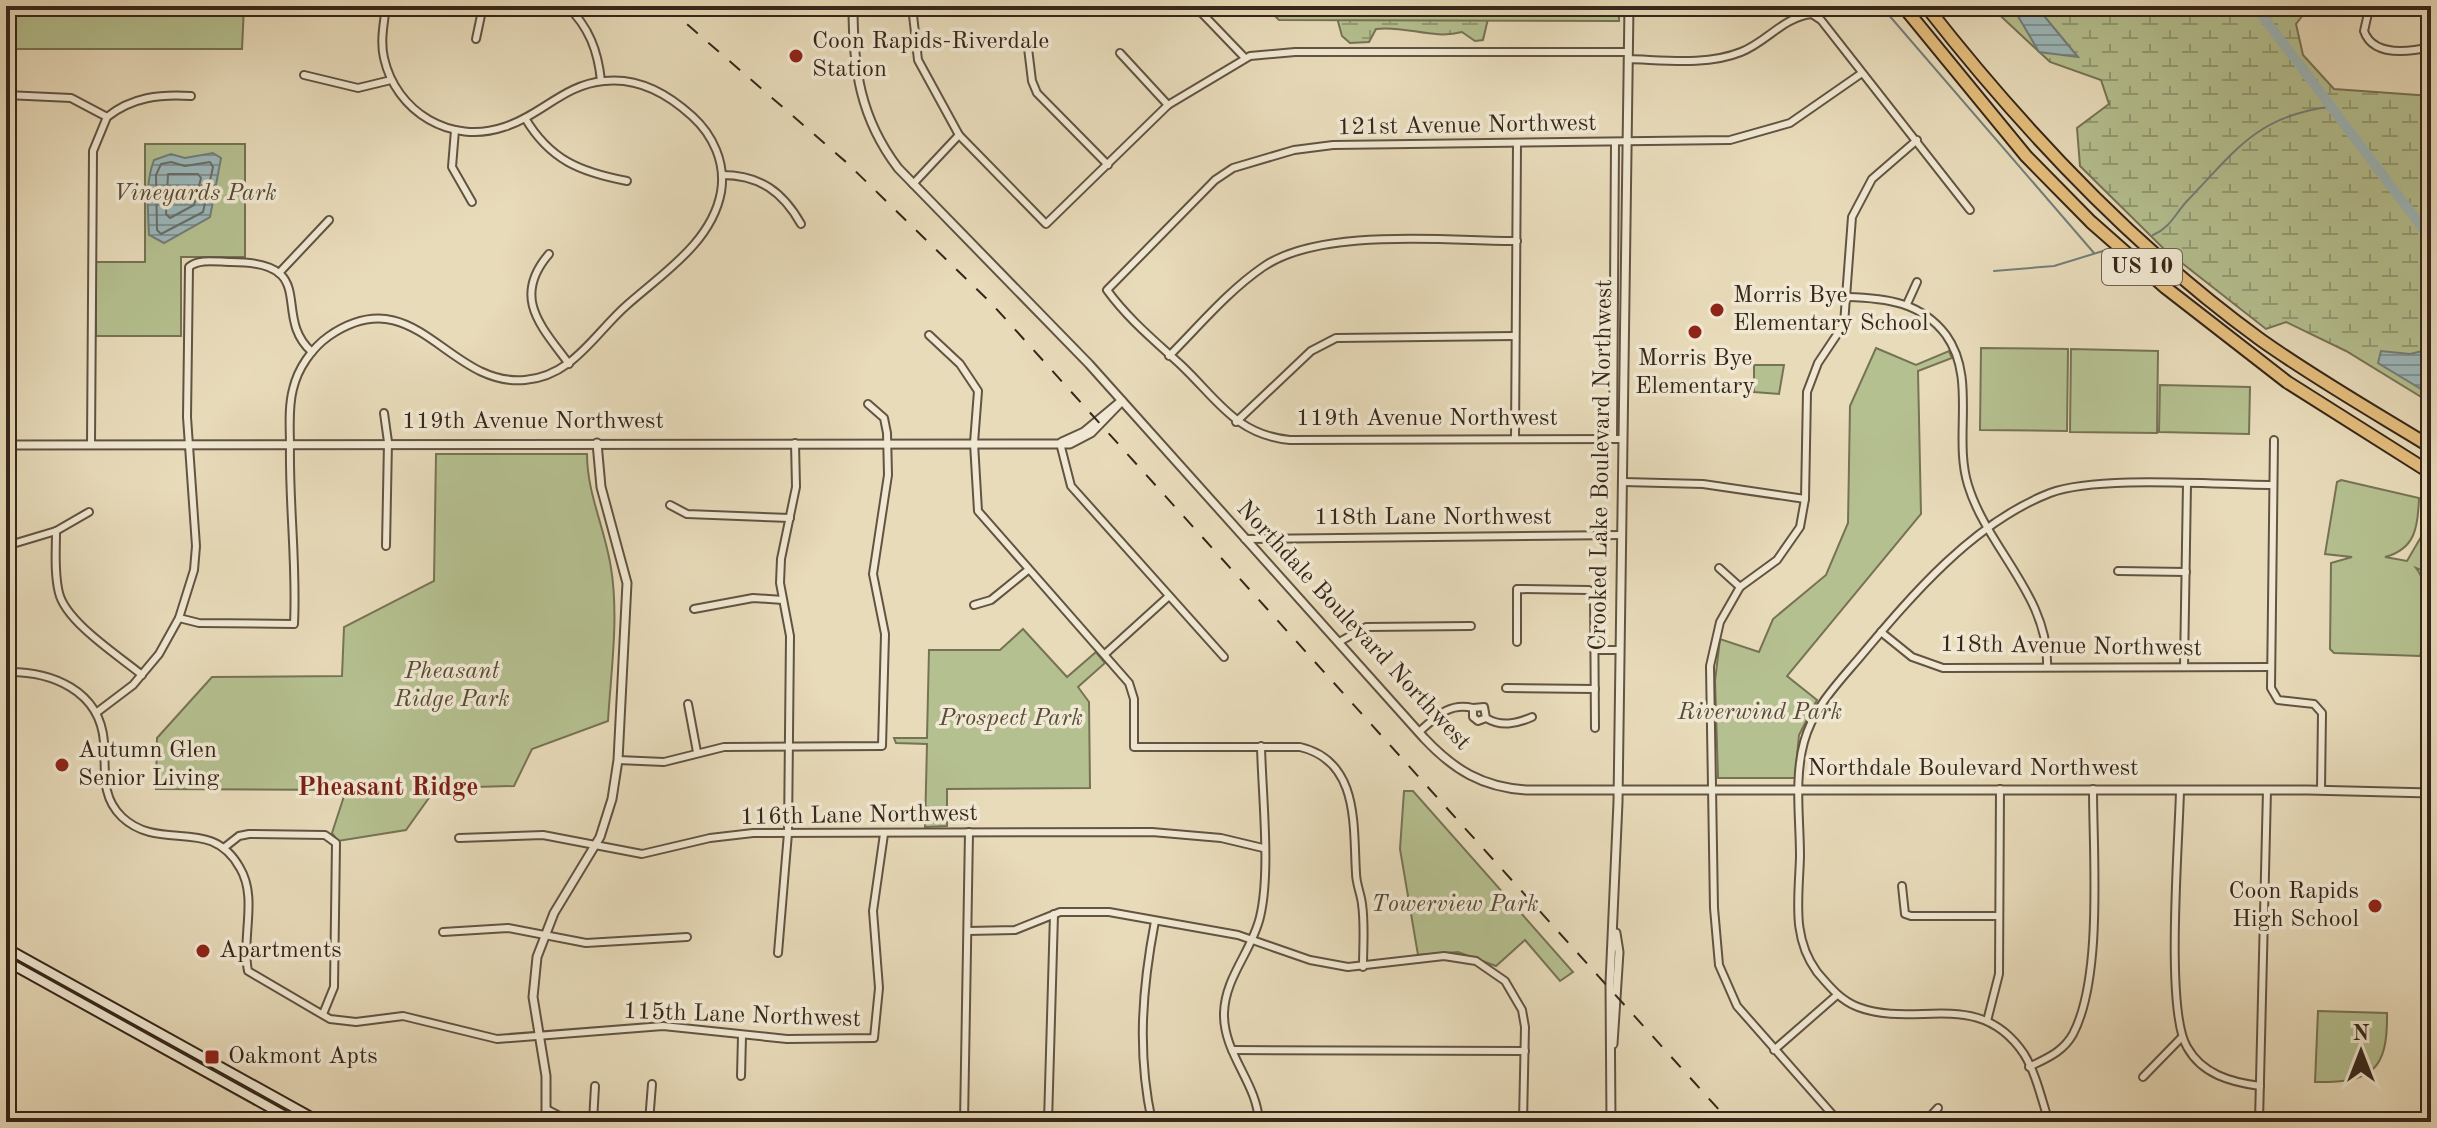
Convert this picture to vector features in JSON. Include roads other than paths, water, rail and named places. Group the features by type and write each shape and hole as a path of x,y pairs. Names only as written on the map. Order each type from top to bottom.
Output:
{"highway":[{"name":"US 10","path":"1903,6 2026,156 2091,222 2155,278 2287,382 2431,473"},
{"name":"US 10","path":"1926,6 2033,134 2118,220 2178,274 2295,363 2431,447"}],"main road":[{"path":"6,948 320,1122"},
{"path":"6,961 296,1122"}],"street":[{"path":"179,618 199,623 294,624 290,442 294,384 312,352 343,329 387,321 419,329 469,367 496,378 532,379 569,364 610,320 688,251 713,216 722,175 710,136 674,100 640,84 601,81 575,88 525,118 491,131 455,130 418,112 391,80 382,44 386,6"},
{"path":"476,39 483,6"},
{"path":"567,6 581,21 595,47 601,81"},
{"name":"Northdale Boulevard Northwest","path":"853,6 853,54 865,112 881,145 913,184 1122,401 1419,732 1467,776 1493,786 1526,790 2093,789 2431,793"},
{"path":"912,6 918,60 959,135 1046,224 1168,105 1245,58 1259,54 1628,56 1695,61 1727,57 1757,44 1795,17 1812,10 1970,210"},
{"path":"1195,6 1245,58"},
{"name":"Crooked Lake Boulevard Northwest","path":"1611,1122 1619,952 1615,925 1629,6"},
{"path":"2369,9 2364,31 2375,46 2388,50 2431,47"},
{"path":"1028,48 1032,81 1037,93 1108,165"},
{"path":"1120,53 1168,105"},
{"name":"121st Avenue Northwest","path":"1169,356 1107,290 1215,180 1233,168 1294,150 1333,145 1720,141 1775,129 1808,114 1862,73"},
{"path":"304,75 358,88 391,80"},
{"path":"91,445 93,151 107,117 130,101 168,94 191,96"},
{"path":"6,95 71,98 107,117"},
{"path":"525,118 543,144 567,165 627,181"},
{"path":"455,130 452,167 472,202"},
{"path":"913,184 959,135"},
{"path":"1839,1122 1737,1006 1719,965 1714,908 1711,657 1720,622 1740,587 1777,560 1800,527 1805,499 1807,392 1818,363 1844,324 1849,233 1856,206 1872,179 1917,140"},
{"path":"1613,439 1615,143"},
{"path":"1515,439 1517,144"},
{"path":"722,175 750,177 769,186 790,205 801,224"},
{"path":"279,273 329,220"},
{"path":"1515,336 1336,338 1311,351 1236,422 1169,356 1235,290 1263,267 1288,253 1354,241 1517,241"},
{"path":"549,254 533,280 532,309 539,324 569,364"},
{"path":"96,713 142,675 179,618 194,570 196,546 189,444 187,298 187,271 191,264 255,263 279,273 291,290 295,331 312,352"},
{"path":"1907,304 1917,282"},
{"path":"1847,297 1885,298 1907,304 1939,327 1956,354 1962,380 1963,468 1975,506 2040,615 2048,650 2047,667"},
{"path":"929,335 976,385 979,402 974,443 978,511 1105,654 1132,690 1134,747 1300,747 1318,755 1345,784 1354,809 1356,873 1362,903 1363,967"},
{"name":"119th Avenue Northwest","path":"6,445 290,442 1060,443 1084,432 1122,401"},
{"path":"618,760 664,762 724,747 882,746 885,634 873,574 888,475 887,443 884,418 868,404"},
{"path":"384,413 388,442 386,546"},
{"name":"119th Avenue Northwest","path":"1236,422 1262,435 1290,440 1623,439"},
{"path":"2274,440 2271,688 2278,700 2314,704 2322,713 2321,790"},
{"path":"546,1122 546,1076 538,1036 534,979 544,935 597,845 612,799 618,760 627,583 600,479 597,443"},
{"path":"778,953 788,833 790,636 783,600 781,559 796,487 795,443"},
{"path":"1060,443 1071,486 1224,657"},
{"path":"1623,482 1703,484 1805,499"},
{"path":"2184,667 2187,484"},
{"path":"2049,1122 2025,1055 1987,1021 1965,1014 1860,1008 1837,995 1802,947 1797,921 1799,789 1803,743 1816,712 1922,584 1990,530 2051,493 2088,485 2273,485"},
{"path":"670,505 687,514 790,518"},
{"path":"6,546 56,531 89,512"},
{"path":"56,531 56,572 65,607 83,627 142,675"},
{"name":"118th Lane Northwest","path":"1245,539 1622,535"},
{"path":"1719,568 1740,587"},
{"path":"974,605 991,600 1028,570"},
{"path":"2118,571 2186,572"},
{"path":"1517,642 1517,589 1594,593 1595,728"},
{"path":"1105,654 1169,596"},
{"path":"694,609 753,598 783,600"},
{"path":"1339,642 1353,631 1373,626 1471,626"},
{"name":"118th Avenue Northwest","path":"1881,632 1912,657 1943,668 2271,667"},
{"path":"1595,650 1620,650"},
{"path":"6,672 53,676 80,694 96,713 104,738 105,787 123,818 145,831 207,838 225,847 231,841 249,834 325,835 336,843 334,987 323,1014"},
{"path":"1506,688 1595,689"},
{"path":"688,704 697,752"},
{"path":"1419,732 1447,709 1456,706 1484,707 1486,718 1495,723 1511,724 1532,717"},
{"path":"1259,1122 1255,1095 1232,1050 1224,1019 1226,996 1262,909 1261,746"},
{"path":"1987,1021 1999,974 2000,789"},
{"path":"2029,1067 2058,1053 2072,1035 2085,1000 2090,962 2093,789"},
{"path":"2180,790 2175,994 2182,1037 2205,1068 2231,1081 2260,1086"},
{"path":"2259,1122 2267,790"},
{"path":"964,1122 969,832"},
{"name":"116th Lane Northwest","path":"459,838 529,834 642,854 710,838 788,833 1176,833 1221,838 1263,848"},
{"name":"115th Lane Northwest","path":"225,847 242,869 247,888 246,964 251,976 323,1014 356,1022 403,1016 481,1038 663,1026 742,1036 874,1038 879,988 873,911 884,834"},
{"path":"1902,886 1905,914 1911,916 1999,916"},
{"path":"968,931 1015,930 1054,914 1109,912 1251,938 1310,960 1363,967 1456,956 1490,969 1518,998 1525,1022 1523,1122"},
{"path":"1048,1122 1054,914"},
{"path":"1152,1122 1141,1051 1141,1013 1155,921"},
{"path":"443,932 498,927 586,943 687,937"},
{"path":"1774,1050 1837,995"},
{"path":"741,1076 742,1036"},
{"path":"2143,1077 2182,1037"},
{"path":"1232,1050 1525,1051"},
{"path":"649,1122 652,1084"},
{"path":"593,1122 595,1086"},
{"path":"1925,1122 1938,1108"},
{"path":"546,1109 571,1122"}],"water":[{"path":"2012,6 2036,6 2078,57 2039,52"},
{"path":"213,153 221,158 210,217 164,243 149,235 148,187 154,160 171,154 185,158"},
{"path":"2431,349 2431,395 2378,363 2381,351 2410,354"}],"waterway":[{"path":"1881,6 2094,253"},
{"path":"2255,6 2431,239"},
{"path":"2153,235 2169,224 2187,201 2248,139 2282,119 2328,107"},
{"path":"1994,271 2054,266 2103,251"}],"railway":[{"path":"666,6 846,162 992,304 1730,1122"}],"place":[{"name":"Coon Rapids-Riverdale Station","path":"796,56"},
{"name":"Morris Bye Elementary School","path":"1717,310"},
{"name":"Morris Bye Elementary","path":"1695,332"},
{"name":"Autumn Glen Senior Living","path":"62,765"},
{"name":"Coon Rapids High School","path":"2375,906"},
{"name":"Apartments","path":"203,951"},
{"name":"Oakmont Apts","path":"212,1057"}],"district":[{"name":"Pheasant Ridge","path":"388,788"}],"park label":[{"name":"Vineyards Park","path":"195,194"},
{"name":"Pheasant Ridge Park","path":"452,686"},
{"name":"Riverwind Park","path":"1760,713"},
{"name":"Prospect Park","path":"1011,719"},
{"name":"Towerview Park","path":"1455,905"}]}
